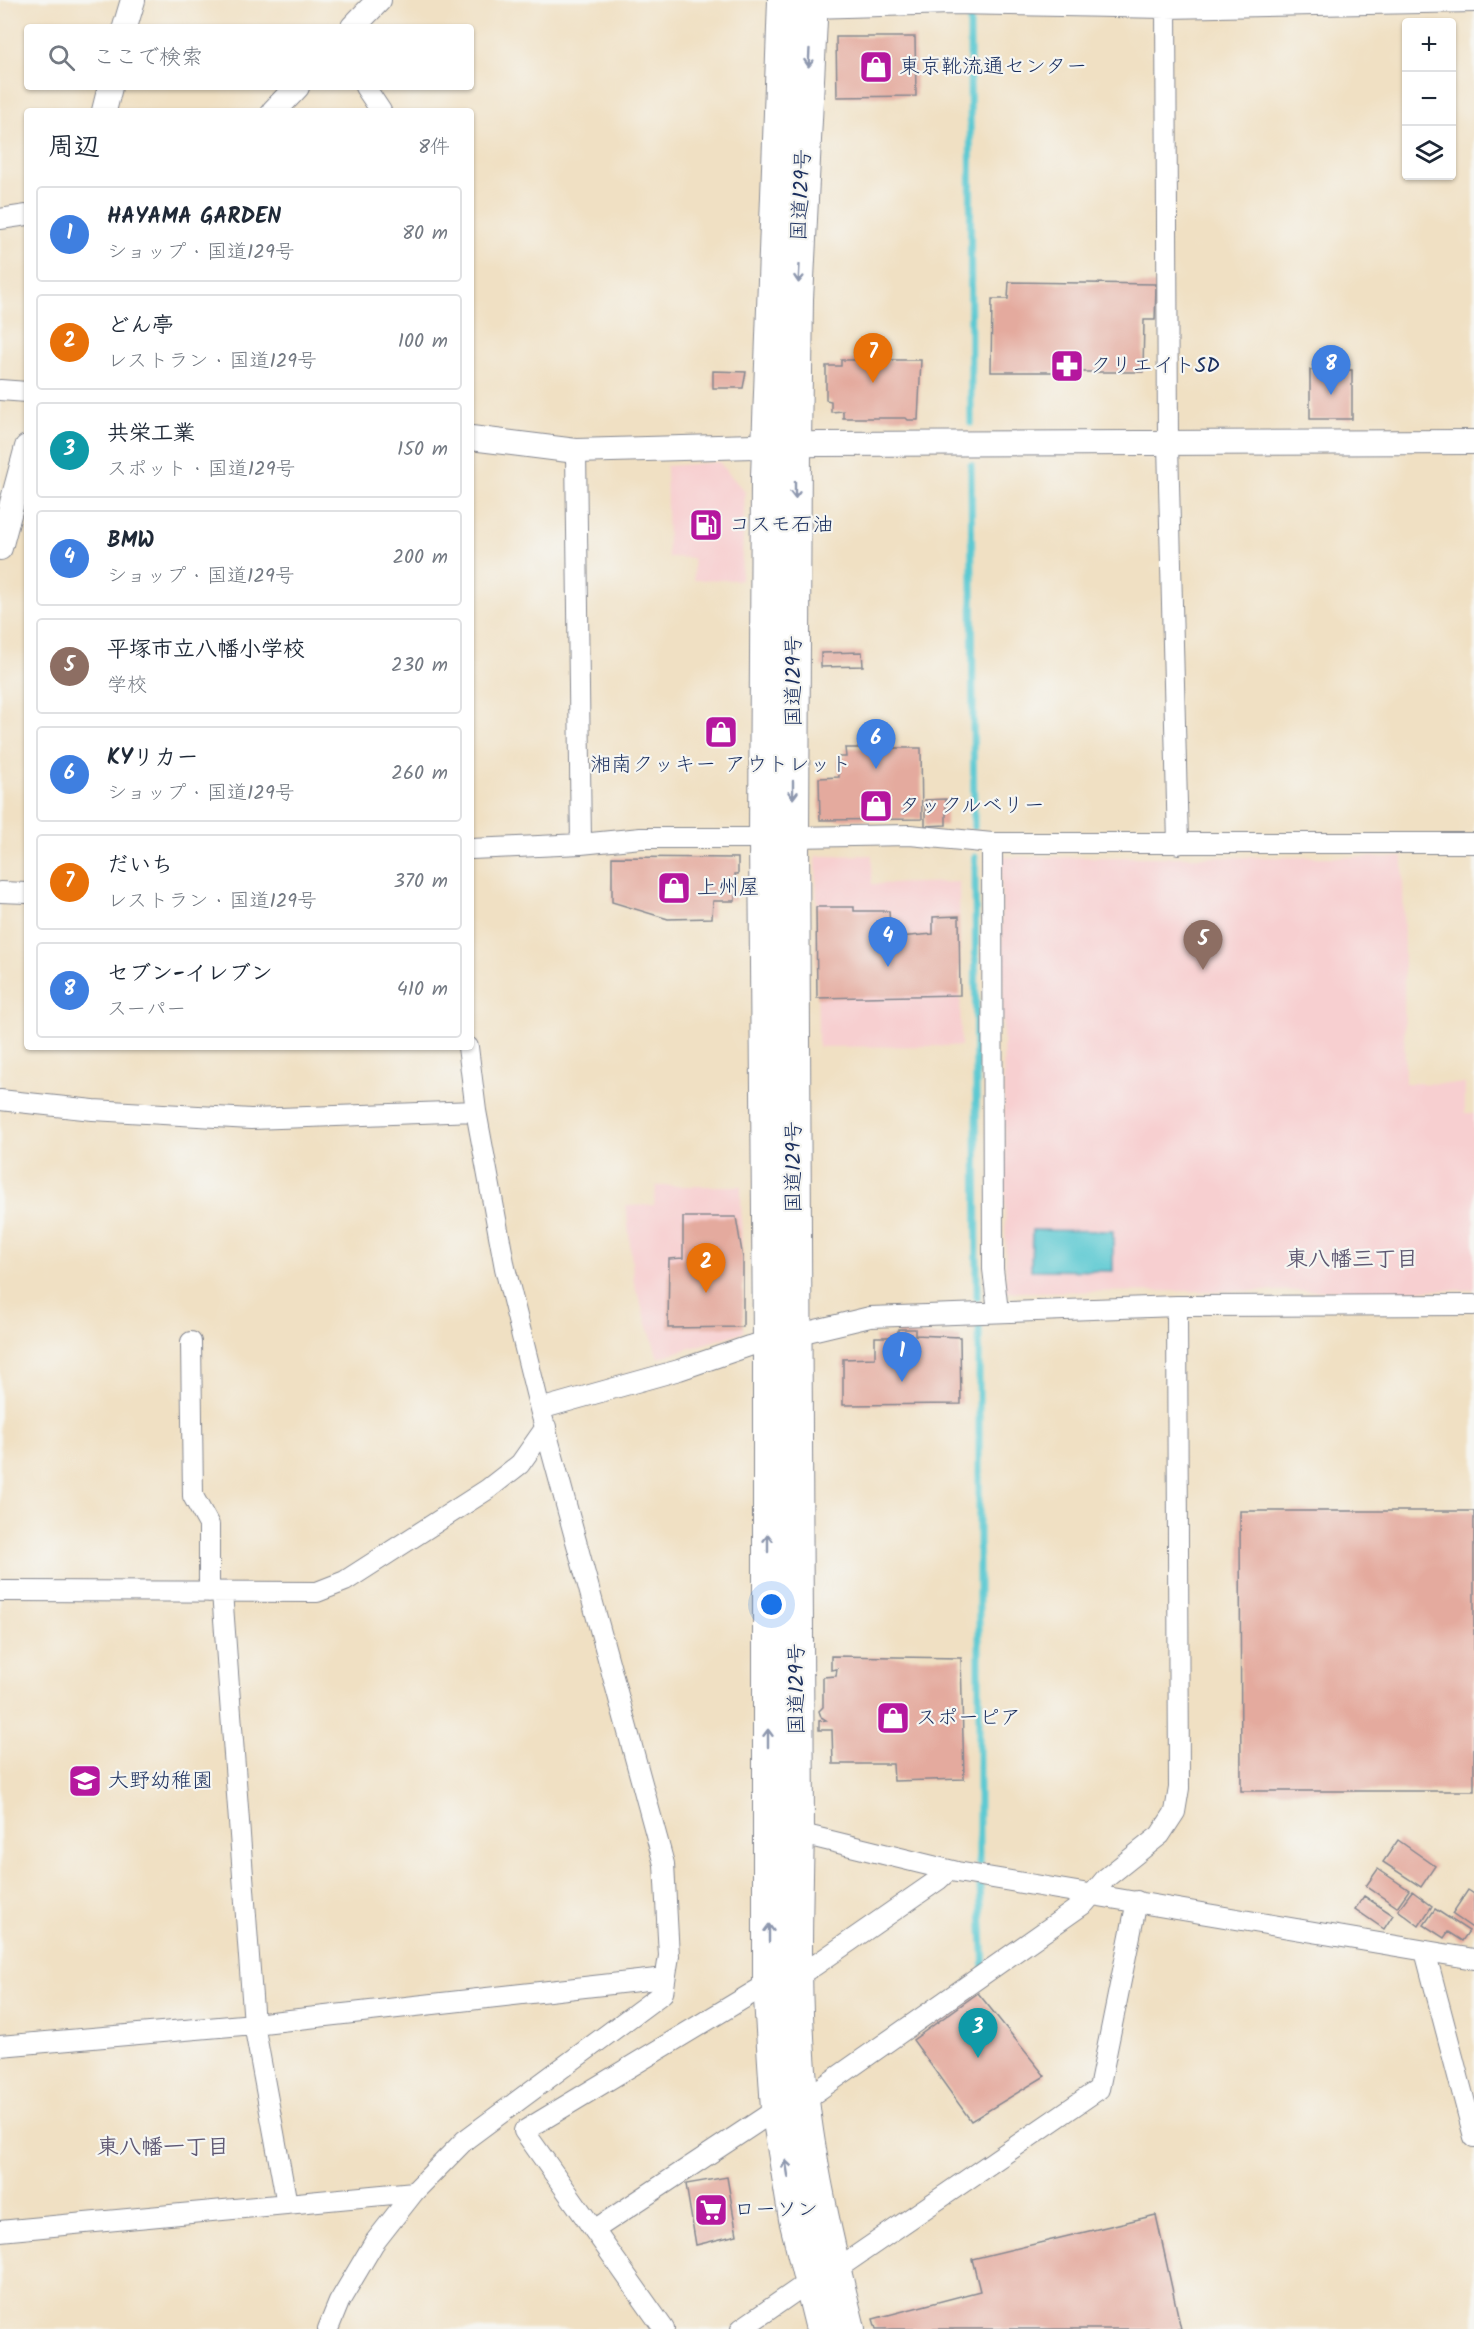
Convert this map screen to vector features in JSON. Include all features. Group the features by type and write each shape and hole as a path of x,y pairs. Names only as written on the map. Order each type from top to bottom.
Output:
{"highway":[{"name":"国道129号","path":"802,3 781,445 779,838 783,1979 795,2219 849,2329"},
{"name":"国道129号","path":"781,1338 798,1833 783,1979"},
{"name":"国道129号","path":"822,2276 822,2329"}],"street":[{"path":"126,24 132,0"},
{"path":"357,24 379,0"},
{"path":"802,3 1474,2"},
{"path":"1166,4 1168,444 1178,844"},
{"path":"105,108 109,90"},
{"path":"277,108 294,90"},
{"path":"367,90 379,108"},
{"path":"0,219 24,215"},
{"path":"0,390 24,392"},
{"path":"474,438 576,451 781,445 1474,442"},
{"path":"576,451 581,844"},
{"path":"0,548 24,458"},
{"path":"474,849 581,844 641,838 910,835 992,843 1474,843"},
{"path":"992,843 993,1269 998,1311"},
{"path":"0,892 24,893"},
{"path":"328,2329 339,2302 374,2243 414,2192 465,2140 663,1994 669,1956 664,1864 543,1418 505,1268 476,1111 468,1050"},
{"path":"0,1100 93,1110 251,1119 476,1111"},
{"path":"594,2230 790,2105 1085,1903 1106,1878 1160,1835 1174,1812 1179,1788 1177,1305"},
{"path":"0,1591 316,1592 345,1581 488,1489 520,1464 543,1418 679,1370 781,1338 870,1317 1177,1305 1474,1305"},
{"path":"191,1342 193,1496 209,1525 254,2024 287,2204"},
{"path":"798,1833 949,1870 1474,1959"},
{"path":"664,2329 524,2131 783,1979 814,1966 938,1881 949,1870"},
{"path":"741,2329 1099,2089 1137,1901"},
{"path":"1425,1951 1474,2137"},
{"path":"0,2046 254,2024 665,1978"},
{"path":"0,2231 414,2192"}],"shaded area":[{"path":"719,462 745,492 741,580 694,580 693,558 668,557 666,466"},
{"path":"872,855 872,884 959,882 961,1046 818,1047 816,856"},
{"path":"1001,857 1403,857 1405,1083 1465,1084 1465,1113 1474,1113 1474,1290 1006,1292"},
{"path":"656,1186 741,1186 743,1332 658,1358 634,1283 626,1206 654,1205"}],"water":[{"path":"1032,1230 1113,1231 1113,1271 1031,1270"}],"building":[{"name":"東京靴流通センター","path":"836,37 915,37 916,96 837,97"},
{"path":"1009,282 1156,284 1155,320 1144,320 1143,372 991,372 992,299 1008,299"},
{"path":"841,360 921,360 918,420 843,418 843,411 831,412 831,401 826,400 826,366 841,366"},
{"path":"1310,370 1352,370 1352,419 1310,419"},
{"path":"713,371 746,372 743,388 713,388"},
{"path":"862,652 863,666 821,667 821,653"},
{"path":"845,748 921,748 922,819 820,820 819,778 839,777 838,757 846,757"},
{"path":"946,799 946,825 925,826 925,800"},
{"name":"上州屋","path":"612,857 738,858 738,874 735,874 735,901 713,901 712,918 668,919 612,902"},
{"path":"816,907 854,907 854,911 889,911 890,928 887,929 887,938 933,934 933,917 959,916 960,995 817,998"},
{"path":"683,1217 736,1217 743,1258 743,1327 668,1328 669,1259 683,1258"},
{"path":"898,1329 915,1329 915,1335 960,1337 961,1404 843,1405 843,1359 875,1358 875,1337 898,1337"},
{"path":"1240,1511 1474,1511 1474,1791 1241,1791"},
{"name":"スポーピア","path":"831,1656 961,1658 964,1779 894,1781 893,1764 833,1764 832,1730 819,1730 819,1721 826,1720 821,1717 819,1711 823,1707 823,1677 836,1676 837,1669 831,1670"},
{"path":"1398,1840 1435,1866 1421,1887 1383,1862"},
{"path":"1378,1869 1409,1890 1397,1907 1366,1886"},
{"path":"1468,1890 1474,1894 1474,1929 1452,1914"},
{"path":"1412,1891 1432,1906 1419,1926 1398,1910"},
{"path":"1364,1896 1393,1915 1384,1929 1355,1909"},
{"path":"1435,1909 1469,1931 1462,1941 1448,1932 1444,1938 1424,1925"},
{"path":"978,1993 1045,2076 971,2121 913,2040"},
{"name":"ローソン","path":"727,2177 737,2235 696,2245 686,2184"},
{"path":"1156,2215 1181,2329 876,2329 873,2319 980,2291 972,2259"}],"waterway":[{"path":"970,16 971,423"},
{"path":"971,465 974,827"},
{"path":"975,857 977,1298"},
{"path":"979,1323 979,1863"},
{"path":"980,1886 984,1970"}],"place":[{"name":"東京靴流通センター","path":"876,67"},
{"name":"クリエイトSD","path":"1067,366"},
{"name":"だいち","path":"873,383"},
{"name":"セブン-イレブン","path":"1331,395"},
{"name":"コスモ石油","path":"706,525"},
{"name":"湘南クッキー アウトレット","path":"721,732"},
{"name":"KYリカー","path":"876,769"},
{"name":"タックルベリー","path":"876,806"},
{"name":"上州屋","path":"674,888"},
{"name":"BMW","path":"888,967"},
{"name":"平塚市立八幡小学校","path":"1203,970"},
{"name":"どん亭","path":"706,1293"},
{"name":"HAYAMA GARDEN","path":"902,1382"},
{"name":"スポーピア","path":"893,1718"},
{"name":"大野幼稚園","path":"85,1781"},
{"name":"共栄工業","path":"978,2058"},
{"name":"ローソン","path":"711,2210"}],"district":[{"name":"東八幡三丁目","path":"1352,1260"},
{"name":"東八幡一丁目","path":"163,2148"}]}
